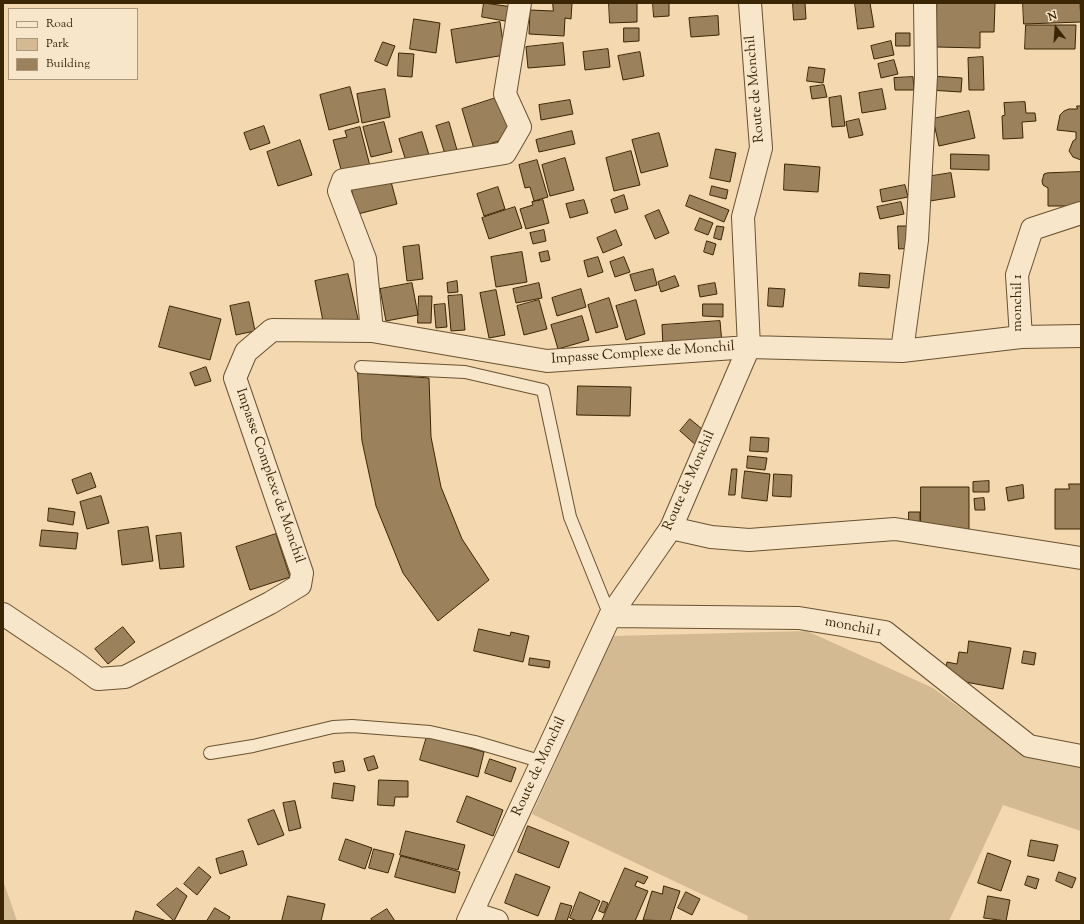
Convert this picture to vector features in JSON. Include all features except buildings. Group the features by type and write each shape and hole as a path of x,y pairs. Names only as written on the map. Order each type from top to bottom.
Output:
{"street":[{"path":"372,331 365,259 339,192 343,180 506,153 520,127 505,94 520,3"},
{"name":"Route de Monchil","path":"470,917 610,616 671,528 749,347 743,217 761,148 750,3"},
{"path":"902,351 917,240 926,76 925,3"},
{"name":"monchil 1","path":"902,351 1021,337 1017,276 1032,229 1081,213"},
{"name":"Impasse Complexe de Monchil","path":"3,614 76,662 98,679 125,678 270,603 300,585 302,573 235,378 246,352 272,330 372,331 547,361 749,347 902,351"},
{"path":"1021,337 1081,336"},
{"path":"671,528 711,537 748,540 895,529 1081,558"},
{"name":"monchil 1","path":"610,616 799,618 885,632 1029,746 1081,756"},
{"path":"470,917 497,921"}],"lane":[{"path":"361,367 465,372 543,390 570,517 610,616"},
{"path":"210,753 253,746 333,727 352,726 430,732 475,742 543,762"}],"green space":[{"path":"807,631 933,688 1012,746 1081,764 1081,831 1003,805 949,921 747,921 748,916 532,814 613,636"},
{"path":"3,880 17,921 3,921"}]}
